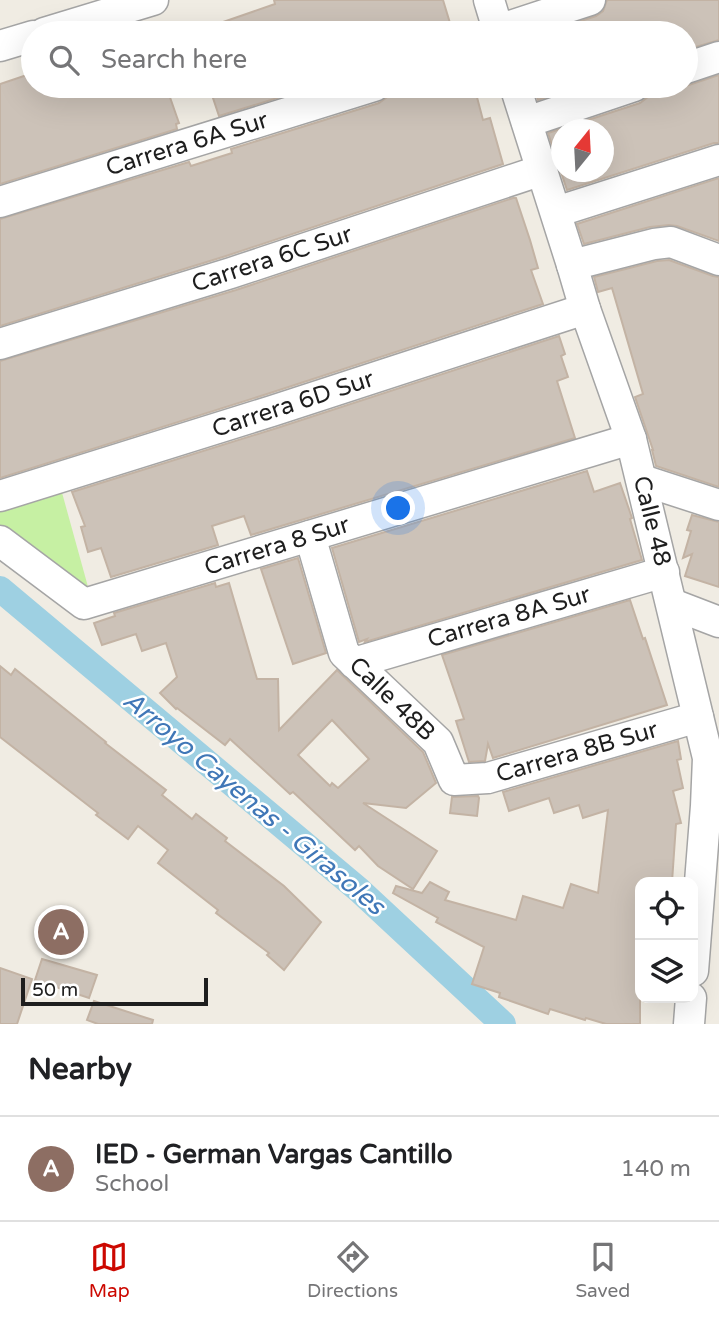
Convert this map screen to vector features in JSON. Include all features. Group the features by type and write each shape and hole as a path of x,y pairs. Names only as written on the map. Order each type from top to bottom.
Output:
{"street":[{"path":"70,21 96,9 153,0"},
{"path":"489,0 495,21"},
{"path":"530,21 590,0"},
{"path":"0,46 21,40"},
{"path":"698,64 719,57"},
{"name":"Carrera 6A Sur","path":"0,202 335,98"},
{"name":"Calle 48","path":"519,98 585,310 631,439 708,758 713,808 707,933 698,957"},
{"path":"527,122 598,98"},
{"path":"556,212 719,160"},
{"name":"Carrera 6C Sur","path":"0,344 231,274 542,170"},
{"path":"572,265 670,242 719,261"},
{"name":"Carrera 6D Sur","path":"0,496 585,310"},
{"name":"Carrera 8 Sur","path":"0,541 84,604 631,439"},
{"path":"642,480 719,505"},
{"name":"Calle 48B","path":"310,536 344,653 438,742 454,780"},
{"name":"Carrera 8A Sur","path":"354,663 664,572"},
{"path":"672,604 719,622"},
{"name":"Carrera 8B Sur","path":"454,780 488,778 698,718"},
{"path":"689,1024 691,1003"}],"green space":[{"path":"61,489 90,594 0,525 0,507"}],"building":[{"path":"274,0 443,0 449,21 226,21 275,4"},
{"path":"607,0 719,0 719,40 698,46 698,21 581,21 603,11"},
{"path":"719,75 719,143 614,175 614,119 591,119 640,103 647,98 698,98 698,82"},
{"path":"21,77 21,98 170,98 179,123 176,124 177,129 0,184 0,84"},
{"path":"213,98 277,98 219,116"},
{"path":"386,98 477,98 483,120 490,118 503,164 226,256 0,326 0,219 189,162 191,166 232,153 231,149 379,103"},
{"path":"719,178 719,241 669,225 650,227 584,244 577,224"},
{"path":"564,182 592,182 567,190"},
{"path":"516,198 538,268 531,270 543,304 0,478 0,361 236,290"},
{"path":"669,260 719,277 719,487 656,466 635,397 643,394 612,288 598,292 594,277"},
{"path":"559,336 565,354 561,356 568,377 557,381 575,438 251,535 244,516 212,526 218,545 111,577 101,548 88,552 81,527 85,526 72,492"},
{"path":"587,471 594,492 620,483 642,560 359,642 332,548"},
{"path":"692,515 719,522 719,587 685,576 692,554 683,558 691,531 687,530"},
{"path":"298,558 326,653 293,664 261,569"},
{"path":"215,583 216,587 229,583 257,679 278,679 279,730 337,670 423,752 436,783 406,808 363,803 437,851 413,889 378,866 359,846 355,850 293,792 290,794 230,739 225,745 176,709 160,693 177,677 166,643 142,651 136,634 102,645 94,623 115,616 114,613","holes":["332,720 369,759 338,788 332,783 330,786 298,755"]},
{"path":"630,600 667,705 493,758 488,744 485,761 469,762 456,721 464,719 442,655"},
{"path":"0,666 11,675 15,669 166,790 162,795 192,819 196,814 227,838 225,841 284,886 321,922 284,970 267,955 269,953 216,913 218,910 158,863 168,850 138,826 128,839 0,737"},
{"path":"678,741 681,759 677,760 683,788 673,791 681,823 676,824 672,877 635,877 635,1003 640,1003 640,1024 606,1024 550,1009 548,1014 499,997 500,993 472,984 484,947 436,922 438,918 393,893 396,886 422,893 430,882 449,892 445,900 516,920 523,896 563,908 571,884 598,893 608,810 583,818 579,805 554,813 549,798 509,811 503,792"},
{"path":"478,796 477,816 450,813 452,797"},
{"path":"42,959 97,975 89,998 35,980"},
{"path":"0,968 32,979 17,1024 0,1024"},
{"path":"94,1001 153,1020 152,1024 98,1024 87,1020"}],"waterway":[{"name":"Arroyo Cayenas - Girasoles","path":"0,589 359,890 503,1024"}],"place":[{"name":"IED - German Vargas Cantillo","path":"61,932"}]}
